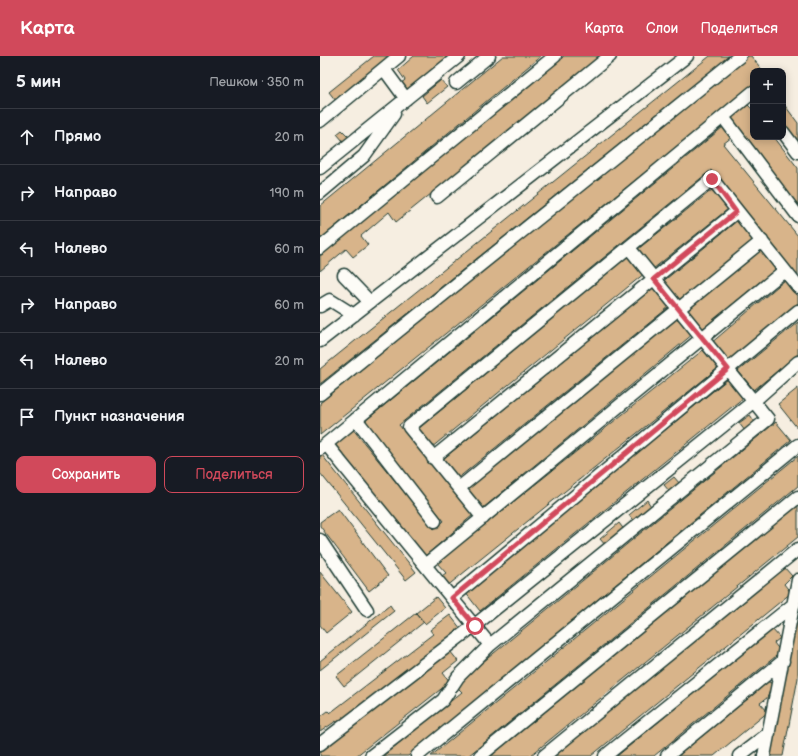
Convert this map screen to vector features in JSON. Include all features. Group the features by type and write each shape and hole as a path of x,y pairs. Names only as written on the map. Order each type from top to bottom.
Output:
{"lane":[{"path":"320,121 400,56"},
{"path":"320,168 459,56"},
{"path":"456,83 489,56"},
{"path":"320,248 555,56"},
{"path":"437,197 610,56"},
{"path":"320,342 687,56"},
{"path":"320,394 740,56"},
{"path":"384,69 404,101"},
{"path":"490,645 425,565 323,446 750,95"},
{"path":"320,193 364,156 404,101"},
{"path":"723,117 798,216"},
{"path":"786,136 798,152"},
{"path":"483,518 409,427 712,179 736,212 762,241 798,287"},
{"path":"433,458 736,212"},
{"path":"459,488 762,241"},
{"path":"371,756 443,700 458,677 490,645 768,419 628,248"},
{"path":"425,565 784,271"},
{"path":"344,275 370,302"},
{"path":"320,306 330,300 354,315"},
{"path":"452,598 798,310"},
{"path":"320,744 475,626 754,401 798,362"},
{"path":"356,419 434,521"},
{"path":"417,756 798,445"},
{"path":"480,756 798,497"},
{"path":"320,540 367,610"},
{"path":"544,756 798,549"},
{"path":"764,756 798,580"},
{"path":"605,756 794,604"},
{"path":"667,756 782,661"},
{"path":"739,756 769,732"}],"building":[{"path":"374,56 391,56 336,101 329,92"},
{"path":"414,56 449,56 405,93 399,85 405,80 398,70"},
{"path":"503,56 541,56 320,239 320,206"},
{"path":"564,56 603,56 396,222 389,212 361,236 368,245 353,257 346,249 320,271 320,256"},
{"path":"710,56 730,56 320,384 320,369"},
{"path":"748,56 751,56 761,68 750,68 750,87 320,435 320,403"},
{"path":"441,80 447,87 427,103 422,96"},
{"path":"748,105 750,107 750,140 776,140 798,168 798,207 730,119"},
{"path":"786,107 798,123 798,143 786,128"},
{"path":"723,127 732,137 723,144 798,236 798,278 711,170 399,425 473,515 425,556 334,443 352,428 434,529 444,521 364,422"},
{"path":"342,130 349,137 343,141 337,134"},
{"path":"713,189 728,209 653,269 638,249"},
{"path":"738,220 754,239 677,302 661,283"},
{"path":"762,249 777,268 700,331 685,312"},
{"path":"630,254 645,273 431,448 417,430"},
{"path":"785,280 798,296 798,303 726,364 710,344"},
{"path":"654,287 669,307 457,479 442,460"},
{"path":"678,316 693,334 482,509 467,490"},
{"path":"798,322 798,354 754,390 738,371"},
{"path":"703,350 718,368 446,587 439,578 446,573 437,563"},
{"path":"728,379 743,398 480,611 465,592"},
{"path":"798,388 798,429 778,404"},
{"path":"750,415 755,422 745,431 739,423"},
{"path":"776,422 791,440 408,756 383,756 462,692 455,685"},
{"path":"322,455 416,572 406,580 320,473 320,456"},
{"path":"798,456 798,486 468,756 431,756"},
{"path":"674,477 680,484 670,492 664,485"},
{"path":"647,500 652,508 634,522 629,515"},
{"path":"798,505 798,537 530,756 491,756"},
{"path":"338,509 388,576 369,591 320,526 320,522"},
{"path":"619,523 625,531 606,546 600,539"},
{"path":"784,567 792,576 784,584 791,593 591,756 553,756"},
{"path":"320,572 352,612 326,633 320,625"},
{"path":"436,597 445,608 425,624 416,613"},
{"path":"798,601 798,678 783,756 769,756"},
{"path":"390,605 394,611 320,670 320,661"},
{"path":"416,613 424,622 344,686 336,676"},
{"path":"450,615 461,629 337,723 336,721 320,732 320,717 328,711 330,713 433,634 430,630"},
{"path":"772,629 780,638 774,643 781,652 654,756 617,756"},
{"path":"450,651 458,661 443,673 450,682 356,756 320,756 320,752"},
{"path":"765,680 773,684 767,698 760,703 768,712 714,756 678,756 762,687"}],"route":[{"path":"475,626 452,598 728,369 654,279 736,212 712,179"}]}
